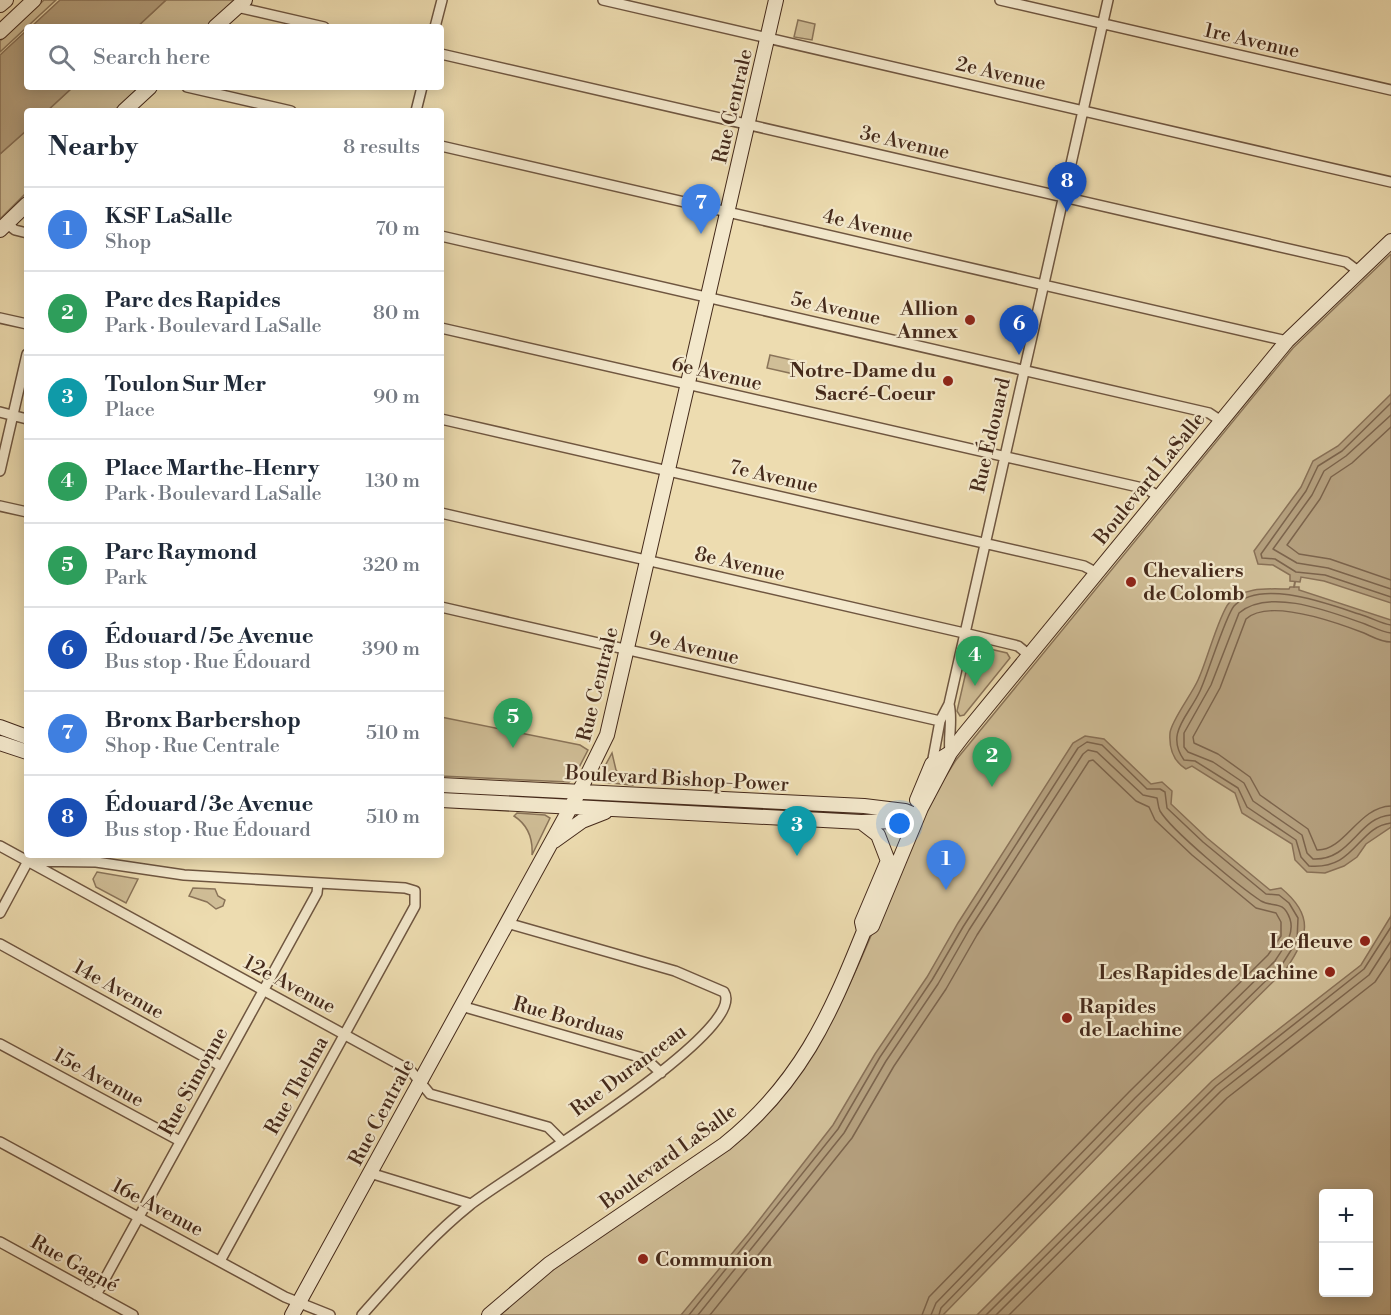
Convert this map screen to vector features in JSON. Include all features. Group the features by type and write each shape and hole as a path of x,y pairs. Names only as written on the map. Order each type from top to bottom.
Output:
{"street":[{"path":"0,5 6,0"},
{"path":"0,32 34,0"},
{"path":"436,24 442,0"},
{"name":"2e Avenue","path":"603,0 1391,182"},
{"name":"Rue Centrale","path":"292,1315 571,807 607,735 776,0"},
{"name":"1re Avenue","path":"1000,0 1391,90"},
{"name":"Rue Édouard","path":"932,764 940,721 949,704 1108,0"},
{"path":"218,24 241,3 314,24"},
{"name":"3e Avenue","path":"444,55 1346,262 1358,271"},
{"path":"127,108 147,90"},
{"path":"200,90 278,108"},
{"path":"417,108 421,90"},
{"name":"4e Avenue","path":"444,147 1287,341"},
{"path":"3,227 24,207"},
{"path":"3,227 24,232"},
{"name":"5e Avenue","path":"444,237 1209,413 1221,421"},
{"name":"Boulevard LaSalle","path":"864,931 862,922 888,861 950,753 1287,341 1391,241"},
{"path":"0,318 24,323"},
{"name":"6e Avenue","path":"444,329 1147,489 1159,497"},
{"path":"0,471 24,367"},
{"path":"0,412 24,418"},
{"name":"7e Avenue","path":"444,420 1084,566 1096,573"},
{"path":"0,506 24,511"},
{"name":"8e Avenue","path":"444,514 1018,646 1029,655"},
{"name":"9e Avenue","path":"444,608 940,721"},
{"name":"Rue Édouard","path":"949,704 952,716 948,738 950,753"},
{"path":"0,727 24,736"},
{"path":"0,743 24,751"},
{"name":"Boulevard LaSalle","path":"489,1315 537,1272 711,1154 764,1109 798,1067 822,1028 864,931 872,926 932,764 950,753"},
{"path":"864,807 907,799 926,779"},
{"name":"Boulevard Bishop-Power","path":"444,785 864,807 913,820"},
{"name":"Boulevard Bishop-Power","path":"444,800 861,822 913,820"},
{"path":"549,846 582,821 619,809"},
{"path":"861,822 878,835 888,861"},
{"name":"12e Avenue","path":"0,846 411,1071 430,1094 550,1129 562,1142"},
{"path":"0,913 28,861 96,862 184,875 318,883"},
{"name":"Rue Thelma","path":"220,1261 415,906 417,894 409,888 318,883"},
{"name":"Rue Simonne","path":"96,1295 317,893 318,883"},
{"name":"Rue Duranceau","path":"362,1315 425,1246 471,1204 662,1073 689,1050 726,1006 727,996 724,992 675,971 507,923"},
{"name":"14e Avenue","path":"0,944 221,1066"},
{"name":"Rue Borduas","path":"461,1006 646,1059 662,1073"},
{"name":"15e Avenue","path":"0,1044 180,1141"},
{"name":"16e Avenue","path":"0,1142 285,1297 299,1302"},
{"path":"370,1173 471,1204"},
{"name":"Rue Gagné","path":"0,1242 133,1315"},
{"path":"299,1302 330,1315"}],"shaded area":[{"path":"44,0 56,0 30,24 24,24 24,30 0,52 0,41"},
{"path":"166,0 235,0 209,24 140,24"},
{"path":"798,20 815,24 812,40 794,37"},
{"path":"70,90 137,90 117,108 50,108"},
{"path":"24,133 24,195 0,219 0,154"},
{"path":"1391,254 1391,1315 498,1315 538,1278 784,1094 811,1056 834,1015 911,843 932,800 956,760 1293,348"},
{"path":"770,355 797,361 794,374 767,368"},
{"path":"977,646 1007,653 1010,658 964,715 960,716 957,711 971,650"},
{"path":"444,718 580,745 588,750 573,779 569,782 444,776"},
{"path":"612,753 616,770 632,785 601,782 599,777"},
{"path":"517,813 545,815 550,818 532,855 529,833 514,816"},
{"path":"97,872 138,879 126,903 96,887 93,879"},
{"path":"193,888 215,889 218,896 225,900 223,906 216,909 207,902 189,896"}],"water":[{"path":"60,0 166,0 140,24 34,24"},
{"path":"24,33 24,90 70,90 50,108 24,108 24,133 0,154 0,55"},
{"path":"1391,394 1391,603 1324,581 1301,577 1300,582 1290,581 1290,575 1273,565 1258,564 1254,551 1301,487 1313,461 1338,446"},
{"path":"1299,587 1299,590 1391,620 1391,827 1366,844 1357,857 1344,866 1325,873 1307,872 1295,860 1292,844 1242,813 1235,793 1192,766 1186,769 1182,766 1175,758 1170,743 1171,728 1198,680 1221,617 1229,603 1249,591 1289,589"},
{"name":"Rapides de Lachine","path":"1085,736 1104,739 1151,784 1162,782 1172,791 1171,804 1207,838 1270,890 1281,888 1292,898 1303,917 1304,927 1299,947 1286,969 1145,1108 943,1315 681,1315 749,1233 833,1125 875,1054 927,977 958,923 1073,743"},
{"name":"Rapides de Lachine","path":"1391,916 1391,1315 977,1315 1212,1081 1361,965"}],"waterway":[{"path":"1294,587 1295,582"}],"place":[{"name":"Édouard / 3e Avenue","path":"1067,212"},
{"name":"Bronx Barbershop","path":"701,234"},
{"name":"Allion Annex","path":"970,320"},
{"name":"Édouard / 5e Avenue","path":"1019,355"},
{"name":"Notre-Dame du Sacré-Coeur","path":"948,381"},
{"name":"Chevaliers de Colomb","path":"1131,582"},
{"name":"Place Marthe-Henry","path":"975,686"},
{"name":"Parc Raymond","path":"513,748"},
{"name":"Parc des Rapides","path":"992,787"},
{"name":"Toulon Sur Mer","path":"797,856"},
{"name":"KSF LaSalle","path":"946,890"},
{"name":"Le fleuve","path":"1365,941"},
{"name":"Les Rapides de Lachine","path":"1330,972"},
{"name":"Rapides de Lachine","path":"1067,1018"},
{"name":"Communion","path":"643,1259"}]}
